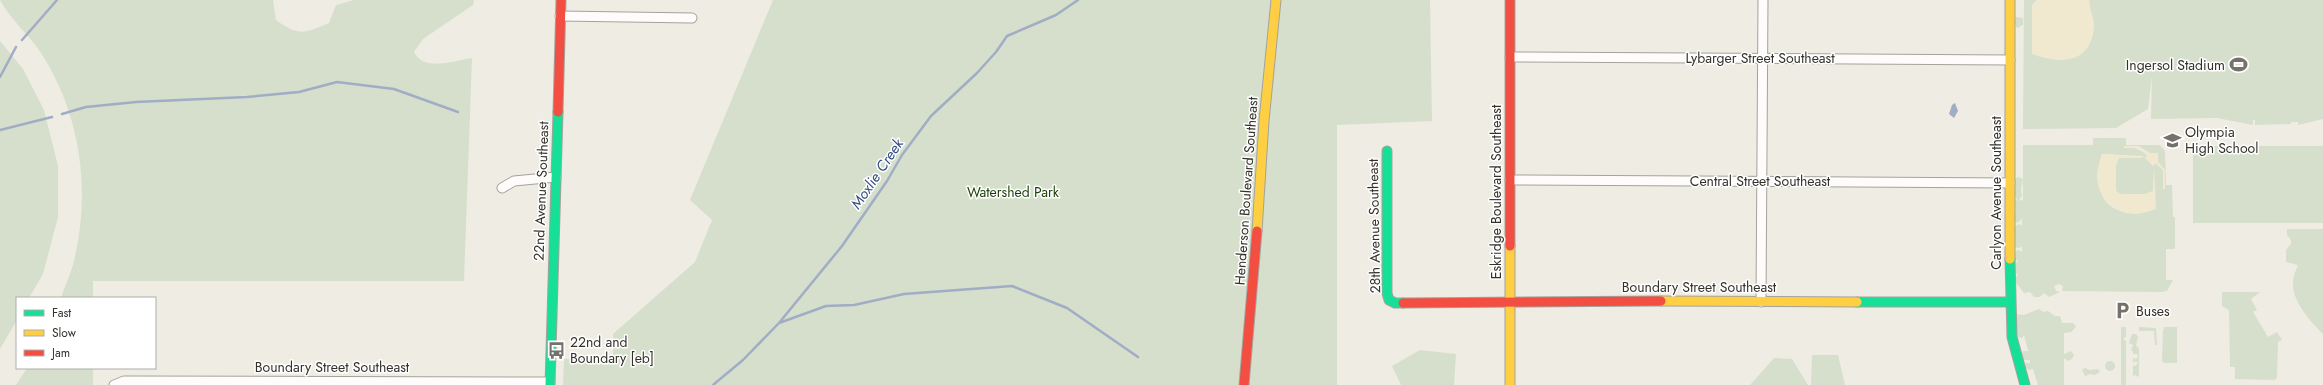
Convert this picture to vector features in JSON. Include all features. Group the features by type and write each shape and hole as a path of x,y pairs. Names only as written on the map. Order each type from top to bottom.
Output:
{"street":[{"name":"22nd Avenue Southeast","path":"550,384 561,0"},
{"name":"Henderson Boulevard Southeast","path":"1244,385 1250,329 1264,121 1276,0"},
{"name":"Eskridge Boulevard Southeast","path":"1510,0 1510,385"},
{"path":"1761,302 1763,0"},
{"name":"Carlyon Avenue Southeast","path":"2010,0 2010,302 2012,337 2025,385"},
{"path":"560,16 692,18"},
{"name":"Lybarger Street Southeast","path":"1510,57 2010,60"},
{"name":"28th Avenue Southeast","path":"1387,151 1387,293 1389,300"},
{"path":"502,188 514,181 556,177"},
{"name":"Central Street Southeast","path":"1510,180 2010,183"},
{"name":"Boundary Street Southeast","path":"1389,300 1395,303 1524,301 2010,302"},
{"name":"Boundary Street Southeast","path":"115,384 124,381 227,383 550,384"}],"green space":[{"path":"0,0 273,0 276,20 291,29 302,32 329,23 336,5 354,0 474,0 473,5 423,39 414,52 425,62 440,64 472,58 464,281 93,281 93,297 61,297 74,261 82,207 82,180 74,127 55,77 41,53 9,14"},
{"name":"Watershed Park","path":"773,0 1430,0 1432,121 1337,125 1337,385 563,385 564,359 613,359 613,334 695,262 712,220 690,200"},
{"path":"2024,0 2037,0 2032,5 2032,54 2075,58 2089,43 2092,37 2093,25 2089,0 2323,0 2323,119 2298,125 2298,122 2291,122 2291,124 2255,125 2255,120 2253,120 2253,125 2217,118 2151,119 2152,76 2148,109 2116,128 2023,129"},
{"path":"2016,17 2023,18 2023,25 2017,28 2013,21"},
{"path":"0,41 23,69 44,110 58,166 58,217 43,274 30,297 16,297 16,322 0,349"},
{"path":"2093,138 2126,138 2126,145 2160,145 2165,151 2166,185 2172,185 2173,217 2175,217 2175,249 2166,249 2166,280 2173,280 2167,291 2062,291 2063,286 2059,284 2054,286 2056,291 2060,292 2049,297 2044,293 2040,297 2034,297 2030,292 2024,293 2014,280 2018,275 2014,272 2014,265 2018,261 2013,258 2013,253 2018,250 2022,252 2022,247 2018,248 2013,246 2013,227 2019,224 2022,226 2022,219 2018,223 2013,221 2016,209 2013,208 2013,202 2017,200 2013,192 2016,189 2013,187 2013,180 2018,177 2023,179 2023,145 2093,145","holes":["2125,146 2132,146 2144,150 2156,160 2165,170 2163,188 2163,170 2156,163 2153,166 2148,157 2142,152 2135,148","2102,154 2142,158 2119,158 2116,165 2116,191 2120,194 2145,194 2153,191 2153,169 2154,209 2144,212 2121,211 2112,207 2106,201 2101,194 2099,184","2023,179 2023,201 2019,199 2022,196 2021,189"]},
{"path":"2193,146 2323,146 2323,223 2193,223"},
{"path":"2287,229 2323,229 2323,334 2303,311 2296,297 2293,281 2298,265 2286,262 2286,250 2291,244 2291,240 2287,235"},
{"path":"2222,292 2260,292 2251,299 2257,310 2253,312 2268,337 2277,332 2282,340 2278,342 2277,378 2274,380 2235,379 2235,367 2230,367 2229,310 2222,306"},
{"path":"2039,309 2043,312 2048,311 2055,316 2060,316 2062,323 2073,323 2076,327 2071,332 2064,333 2064,354 2071,351 2074,355 2072,359 2068,361 2064,358 2064,385 2038,385 2033,369 2029,370 2025,367 2026,363 2030,363 2030,360 2023,360 2020,357 2023,351 2028,351 2029,354 2024,335 2022,338 2016,337 2015,326 2019,326 2016,325 2015,314 2024,315"},
{"path":"2121,327 2126,327 2126,337 2123,338 2125,341 2126,340 2126,385 2121,385"},
{"path":"2139,327 2156,328 2157,345 2155,345 2154,331 2139,331"},
{"path":"2165,327 2177,327 2177,363 2164,363 2162,361 2163,330"},
{"path":"2132,334 2136,334 2138,337 2136,345 2139,349 2139,377 2135,375 2133,377 2133,365 2135,366 2138,363 2136,361 2133,363 2133,358 2136,359 2138,357 2137,354 2133,354 2133,351 2131,351 2133,345 2129,343"},
{"path":"1420,350 1456,354 1454,385 1401,385 1392,366"},
{"path":"1812,355 1838,355 1845,385 1811,385"},
{"path":"1774,358 1792,359 1808,385 1750,385"},
{"path":"2108,361 2112,361 2114,362 2114,370 2108,371 2105,368 2105,364"},
{"path":"2085,368 2090,370 2098,369 2100,372 2095,375 2090,374 2085,376 2082,370"},
{"path":"26,369 93,369 93,385 16,385"}],"sand":[{"path":"2037,0 2089,0 2094,21 2094,28 2091,40 2086,49 2080,55 2072,59 2062,60 2032,54 2032,5"},
{"path":"2124,146 2139,146 2150,153 2158,153 2158,162 2165,170 2165,189 2163,189 2163,170 2156,163 2153,166 2145,158 2148,154 2140,148 2124,148"},
{"path":"2102,154 2144,156 2142,158 2119,158 2116,165 2116,191 2121,194 2145,194 2153,191 2154,167 2156,209 2139,214 2128,213 2114,208 2108,203 2100,190 2097,175"}],"water":[{"path":"1955,103 1958,111 1954,118 1949,114 1952,105"}],"waterway":[{"path":"22,40 57,0"},
{"name":"Moxlie Creek","path":"713,385 743,360 779,323 842,246 887,181 902,155 931,116 977,73 996,52 1007,36 1056,15 1078,0"},
{"path":"0,77 16,47"},
{"path":"62,114 86,107 136,102 247,97 299,92 337,82 394,89 458,112"},
{"path":"0,130 52,117"},
{"path":"779,323 826,306 854,305 904,294 1012,286 1067,308 1138,357"}],"traffic: fast":[{"path":"550,385 558,112"},
{"path":"1387,151 1387,293 1389,300 1395,303 1403,303"},
{"path":"2010,259 2012,337 2025,385"},
{"path":"1857,302 2010,302"}],"traffic: slow":[{"path":"1257,231 1264,121 1276,0"},
{"path":"2010,0 2010,259"},
{"path":"1510,246 1510,385"},
{"path":"1661,301 1857,302"}],"traffic: jam":[{"path":"558,112 561,0"},
{"path":"1510,0 1510,246"},
{"path":"1244,385 1257,231"},
{"path":"1403,303 1661,301"}],"place":[{"name":"Ingersol Stadium","path":"2238,65"},
{"name":"Olympia High School","path":"2172,140"},
{"name":"Buses","path":"2123,311"},
{"name":"22nd and Boundary [eb]","path":"557,350"}]}
